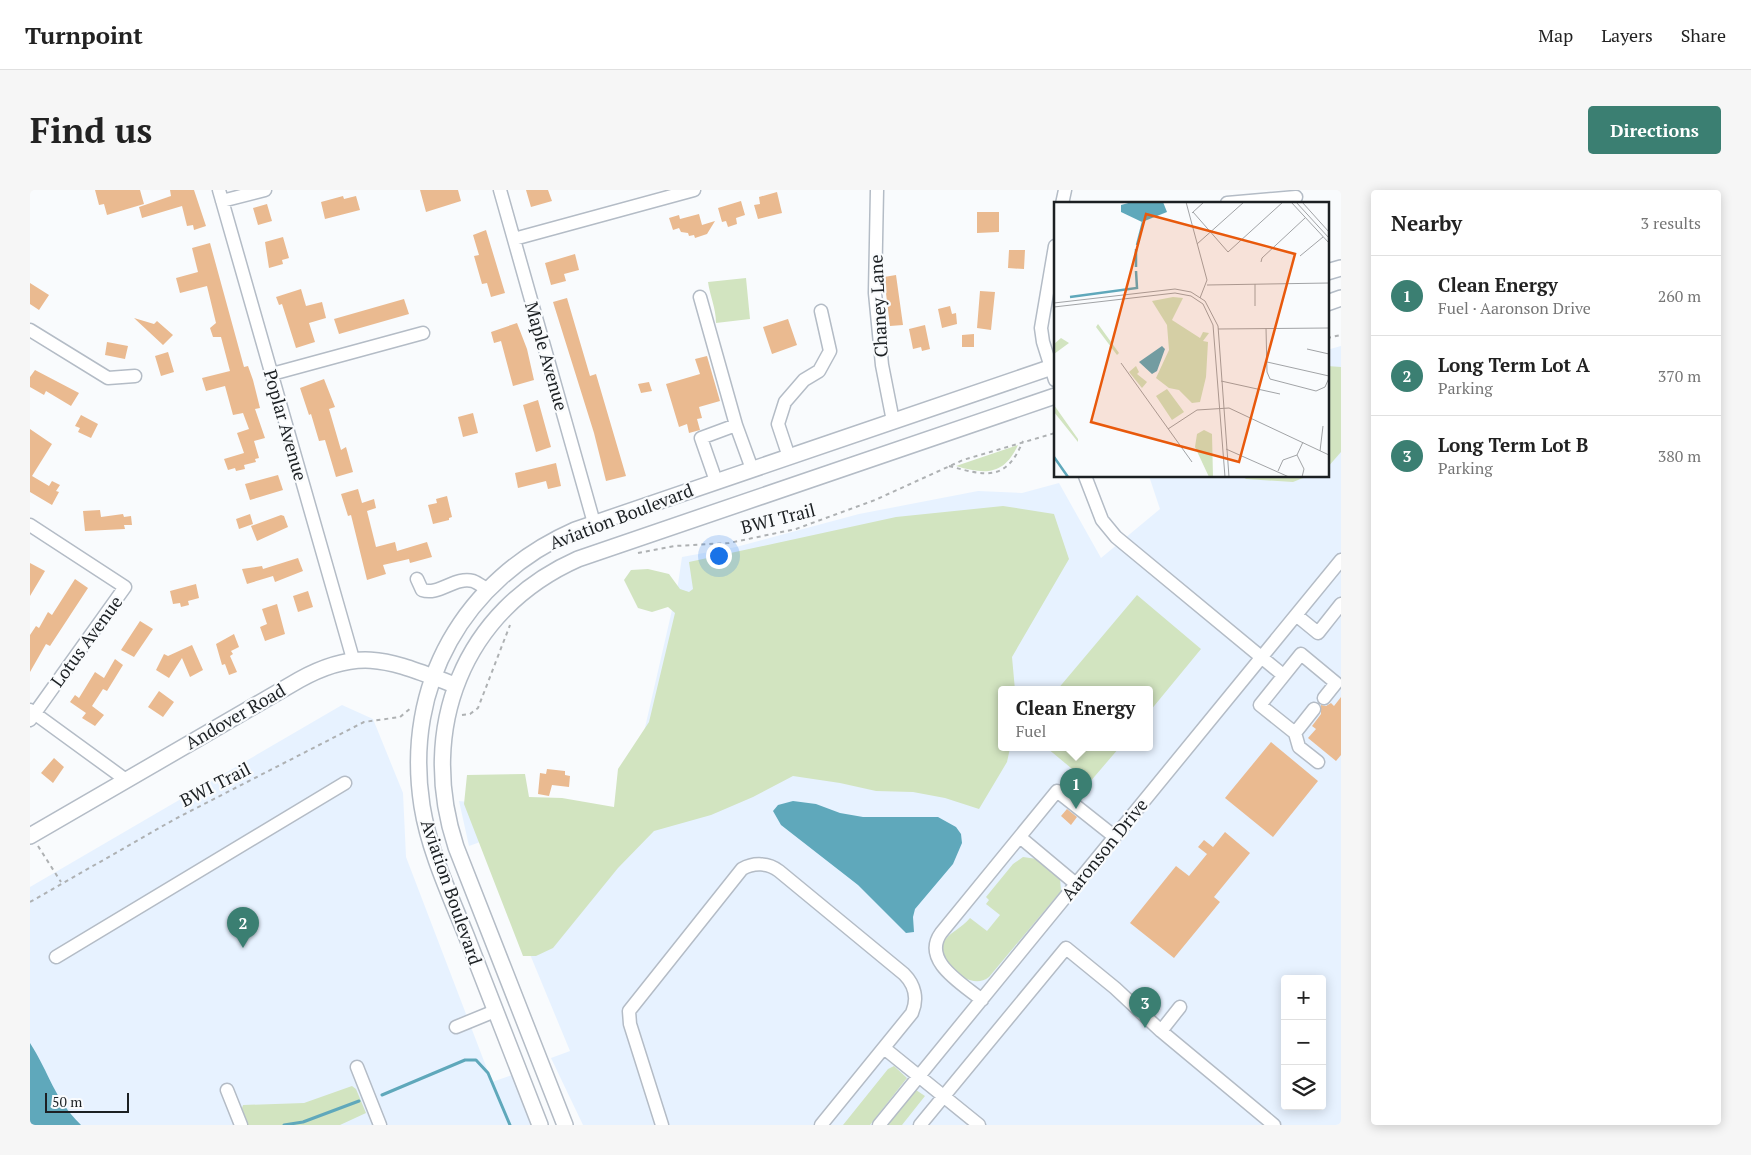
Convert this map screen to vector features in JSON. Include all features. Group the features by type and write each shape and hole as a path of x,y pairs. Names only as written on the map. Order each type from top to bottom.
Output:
{"main road":[{"path":"1328,272 1341,268"},
{"path":"1328,303 1341,298"},
{"name":"Aviation Boulevard","path":"540,1125 439,865 423,807 419,774 420,738 433,677 461,622 487,589 530,553 558,537 893,421 1053,371"},
{"name":"Aviation Boulevard","path":"565,1125 456,847 448,820 442,779 447,712 455,684 470,654 500,613 528,588 561,566 602,550 1054,396"},
{"name":"Andover Road","path":"31,836 328,665 353,659 386,663 455,684"},
{"path":"496,1011 524,1021"}],"street":[{"path":"221,196 265,190"},
{"name":"Maple Avenue","path":"500,190 594,523"},
{"path":"514,239 694,190"},
{"name":"Chaney Lane","path":"878,190 875,293 882,366 893,421"},
{"name":"Poplar Avenue","path":"221,196 353,659"},
{"path":"1238,202 1296,197"},
{"path":"1053,371 1041,334 1051,289 1054,257"},
{"path":"700,297 736,425 752,469"},
{"path":"789,457 778,424 784,402 804,380 819,370 830,352 821,311"},
{"path":"30,330 108,378 135,376"},
{"path":"272,374 423,333"},
{"path":"716,481 701,438 736,425"},
{"path":"1086,478 1102,520 1116,537 1283,676"},
{"name":"Lotus Avenue","path":"30,525 125,587 32,714"},
{"name":"Aaronson Drive","path":"879,1125 1341,560"},
{"path":"417,578 422,590 428,592 459,581 472,581 487,589"},
{"path":"1296,614 1318,633 1341,604"},
{"path":"1318,762 1299,747 1295,733 1260,705 1301,654 1336,683 1324,698"},
{"path":"1295,733 1314,710"},
{"path":"32,714 126,780"},
{"path":"56,957 344,784"},
{"path":"982,1000 945,969 936,954 935,944 941,933 1021,838 1057,791 1114,837"},
{"path":"1021,838 1076,884"},
{"path":"662,1125 630,1024 629,1011 746,867 766,865 775,867 911,981 914,991 914,1010 821,1125"},
{"path":"920,1125 1066,948 1115,988 1161,1031 1274,1125"},
{"path":"1161,1031 1180,1007"},
{"path":"456,1026 496,1011"},
{"path":"884,1048 979,1125"},
{"path":"357,1068 380,1125"},
{"path":"227,1090 241,1125"}],"path":[{"path":"1328,338 1341,335"},
{"name":"BWI Trail","path":"635,554 674,546 729,543 796,529 867,503 948,466 1054,433"},
{"path":"948,466 977,474 997,472 1006,469 1014,461 1024,441"},
{"path":"454,713 470,714 478,708 506,633 513,620"},
{"name":"BWI Trail","path":"30,902 175,819 350,730 374,720 400,717 409,708 418,706"},
{"path":"31,836 62,883"}],"shaded area":[{"path":"1341,346 1341,1125 583,1125 551,1058 570,1051 483,841 469,846 459,801 624,819 678,584 682,557 736,547 859,514 978,491 1022,493 1059,483 1101,558 1160,509 1150,478 1328,478 1328,350"},
{"path":"342,705 373,719 403,793 406,857 492,1082 512,1075 532,1125 30,1125 30,887"}],"green space":[{"path":"746,278 750,319 716,323 708,282"},
{"path":"1328,366 1341,367 1341,452 1328,467"},
{"path":"1018,445 1007,462 993,470 976,471 956,466"},
{"path":"1245,478 1303,478 1293,482"},
{"path":"1003,506 1054,514 1069,559 1012,657 1015,686 998,686 998,751 1009,751 1007,762 979,809 945,798 913,792 876,791 793,776 753,797 711,815 654,831 618,868 553,948 536,956 523,956 464,804 467,775 525,774 529,797 562,798 614,807 618,769 649,722 675,613 668,607 652,612 638,608 624,580 631,570 648,569 669,574 680,589 689,592 693,589 689,562 896,517"},
{"path":"1137,595 1201,649 1153,707 1153,686 1060,686"},
{"path":"1051,751 1116,751 1089,783"},
{"path":"1023,857 1037,859 1060,878 1061,891 989,977 982,981 974,981 958,974 947,960 942,944 970,918 987,931 1000,915 986,904 989,900 986,897 1013,864"},
{"path":"894,1066 907,1078 870,1125 843,1125 888,1069"},
{"path":"352,1086 356,1089 366,1113 340,1125 248,1125 242,1108 243,1105 304,1103"},
{"path":"916,1090 925,1096 902,1125 888,1125"}],"water":[{"path":"793,801 816,804 840,813 863,817 938,817 956,827 961,834 962,843 953,864 915,909 913,917 914,932 906,933 858,885 781,825 773,811 778,805"},
{"path":"30,1043 64,1105 81,1125 30,1125"}],"building":[{"path":"95,190 140,190 144,204 107,215 104,204 99,205"},
{"path":"170,190 194,190 206,226 194,230 193,225 187,226 182,206 142,218 139,207 171,196"},
{"path":"420,190 458,190 461,201 426,212"},
{"path":"526,190 548,190 552,201 531,207"},
{"path":"777,192 782,213 758,219 754,205 760,204 759,197"},
{"path":"343,196 344,199 356,196 360,210 325,219 321,202"},
{"path":"741,201 745,215 736,218 737,224 728,227 726,221 722,222 718,208"},
{"path":"267,204 272,221 258,225 253,208"},
{"path":"977,212 999,212 999,232 977,233"},
{"path":"699,214 702,225 715,221 707,234 695,238 694,235 689,236 688,233 681,232 679,228 673,230 669,218 679,215 680,219"},
{"path":"486,230 505,293 491,297 487,283 482,284 474,256 479,255 473,235"},
{"path":"283,237 289,258 282,260 283,264 269,268 265,242"},
{"path":"210,243 244,367 248,366 253,380 260,408 255,409 265,438 254,441 259,458 255,459 256,462 244,465 245,469 236,471 235,468 228,470 224,459 244,453 237,433 249,429 243,413 233,415 225,386 206,391 202,378 230,371 221,337 213,337 210,328 216,323 207,286 180,293 176,278 198,272 192,248"},
{"path":"1009,250 1025,250 1024,269 1008,268"},
{"path":"575,254 579,270 564,274 566,281 551,285 545,263"},
{"path":"896,275 903,325 890,326 884,277"},
{"path":"30,283 49,295 39,310 30,304"},
{"path":"301,289 306,306 322,302 326,318 309,323 315,342 296,348 282,304 279,305 276,297"},
{"path":"980,291 995,292 991,330 977,328"},
{"path":"567,298 590,376 596,374 626,476 606,481 594,433 553,302"},
{"path":"404,299 409,314 339,334 334,319"},
{"path":"950,306 952,314 956,313 957,324 942,328 938,309"},
{"path":"134,318 154,324 157,321 173,335 163,345"},
{"path":"788,319 797,345 772,354 763,327"},
{"path":"517,323 527,349 534,380 513,386 501,341 494,343 491,332"},
{"path":"925,325 930,349 922,351 921,347 913,349 909,329"},
{"path":"974,334 974,347 962,347 962,335"},
{"path":"107,342 128,346 125,359 105,355"},
{"path":"168,352 174,372 161,376 155,356"},
{"path":"707,356 720,401 699,407 702,418 697,419 700,430 689,433 687,424 679,427 666,384 700,374 695,359"},
{"path":"35,370 79,393 71,406 46,391 44,395 30,387 30,377"},
{"path":"324,379 335,407 329,409 341,450 346,447 353,472 336,477 325,440 319,441 311,414 309,415 300,388"},
{"path":"649,382 652,391 641,393 638,384"},
{"path":"538,400 551,447 536,452 523,405"},
{"path":"473,413 478,433 463,437 458,417"},
{"path":"81,415 98,424 91,438 78,432 80,428 75,426"},
{"path":"30,429 52,444 32,476 49,486 52,481 60,485 56,491 59,492 52,505 30,492"},
{"path":"556,463 561,486 548,489 546,481 518,488 515,473"},
{"path":"278,475 283,490 250,500 245,484"},
{"path":"358,489 362,503 374,499 376,508 367,511 376,547 395,542 397,551 427,542 432,557 410,563 409,559 383,565 386,574 367,580 351,515 348,516 341,494"},
{"path":"447,496 452,517 449,520 433,524 428,505 437,503 436,499"},
{"path":"100,510 101,517 123,514 124,517 131,516 132,525 124,525 125,529 85,531 83,511"},
{"path":"250,514 253,524 239,529 236,519"},
{"path":"281,515 284,516 288,527 257,541 251,526"},
{"path":"298,558 303,571 275,582 273,576 247,584 242,569 262,566 263,569"},
{"path":"30,563 45,571 30,596"},
{"path":"75,579 88,588 50,646 46,644 30,672 30,635 36,626 39,628 48,612 52,615"},
{"path":"196,584 199,598 188,601 189,605 181,607 180,603 173,604 170,591"},
{"path":"308,591 313,607 298,612 293,596"},
{"path":"277,604 285,634 265,641 260,627 267,624 262,609"},
{"path":"140,621 153,629 134,657 121,650"},
{"path":"234,634 239,647 231,651 233,654 230,656 237,672 229,675 225,664 222,665 216,644"},
{"path":"192,645 203,670 190,677 182,658 169,678 156,670 164,654 168,656"},
{"path":"115,659 123,665 107,691 103,689 92,706 104,715 95,726 82,718 86,713 70,702 75,695 79,698 95,672 104,678"},
{"path":"159,691 174,702 163,717 148,707"},
{"path":"1341,697 1341,755 1336,761 1308,738 1316,729 1312,726 1321,714 1321,705 1326,706 1331,703 1334,706"},
{"path":"1271,742 1318,781 1273,837 1225,798"},
{"path":"54,758 64,767 53,783 41,773"},
{"path":"547,769 565,771 565,775 570,776 569,787 552,785 549,796 538,794 540,773 546,774"},
{"path":"1067,809 1077,817 1071,825 1061,816"},
{"path":"1225,832 1250,853 1214,897 1220,902 1174,958 1130,923 1176,866 1189,876 1207,854 1198,847 1204,840 1213,847"}],"waterway":[{"path":"382,1095 465,1060 476,1060 488,1073 510,1125"},
{"path":"284,1125 303,1122 359,1101"}],"place":[{"name":"Clean Energy","path":"1076,809"},
{"name":"Long Term Lot A","path":"243,948"},
{"name":"Long Term Lot B","path":"1145,1028"}]}
